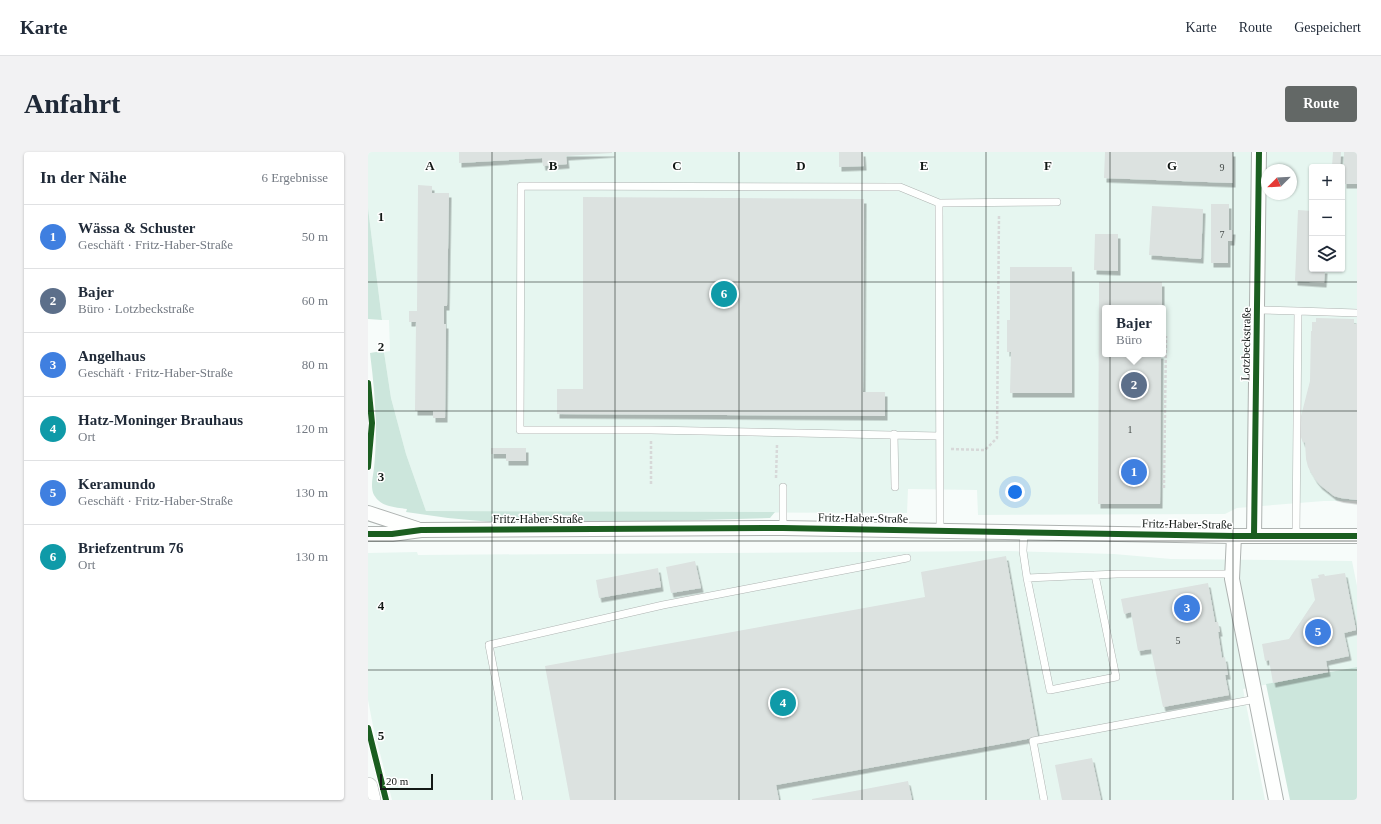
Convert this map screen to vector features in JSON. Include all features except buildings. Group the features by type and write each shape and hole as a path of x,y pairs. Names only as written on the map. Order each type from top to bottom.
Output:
{"street":[{"name":"Lotzbeckstraße","path":"1254,536 1259,152"},
{"name":"Fritz-Haber-Straße","path":"368,513 421,530"},
{"name":"Fritz-Haber-Straße","path":"368,534 392,534 421,530 783,528 1234,536 1357,536"},
{"path":"1234,536 1232,574 1276,800"},
{"path":"368,787 371,800"}],"lane":[{"path":"939,436 651,430 520,430 521,186 900,187 939,203 1057,202"},
{"path":"939,203 940,531"},
{"path":"1257,310 1357,312"},
{"path":"1296,536 1298,310"},
{"path":"894,434 894,487"},
{"path":"783,486 783,528"},
{"path":"1024,532 1023,551 1027,578 1050,690 1116,677 1095,575"},
{"path":"519,800 489,645 663,605 907,558"},
{"path":"1027,578 1095,575 1232,574"},
{"path":"1044,800 1033,740 1256,700"}],"path":[{"path":"939,449 985,450 997,438 999,203"},
{"path":"1164,488 1166,357"},
{"path":"651,430 651,484"},
{"path":"776,479 777,432"}],"shaded area":[{"path":"368,152 1357,152 1357,501 1324,501 1237,508 1225,514 978,515 977,490 908,489 907,513 426,511 406,454 391,398 384,352 390,351 389,320 382,320 368,208"},
{"path":"1006,551 1114,554 1171,559 1352,561 1357,586 1357,667 1243,689 1265,800 392,800 373,726 368,700 368,553 417,552 418,555"}],"green space":[{"path":"368,208 382,320 368,319"},
{"path":"384,352 391,398 406,454 426,511 775,512 770,518 627,522 491,522 406,512 407,509 384,504 374,495 372,485 376,425 375,396 370,353"},
{"path":"1357,667 1357,800 1290,800 1266,684"}],"cycle path":[{"path":"1254,536 1259,152"},
{"path":"368,383 372,423 368,467"},
{"path":"368,534 392,534 421,530 783,528 1234,536 1357,536"},
{"path":"368,728 386,800"}],"place":[{"name":"Briefzentrum 76","path":"724,294"},
{"name":"Bajer","path":"1134,385"},
{"name":"Wässa & Schuster","path":"1134,472"},
{"name":"Angelhaus","path":"1187,608"},
{"name":"Keramundo","path":"1318,632"},
{"name":"Hatz-Moninger Brauhaus","path":"783,703"}]}
